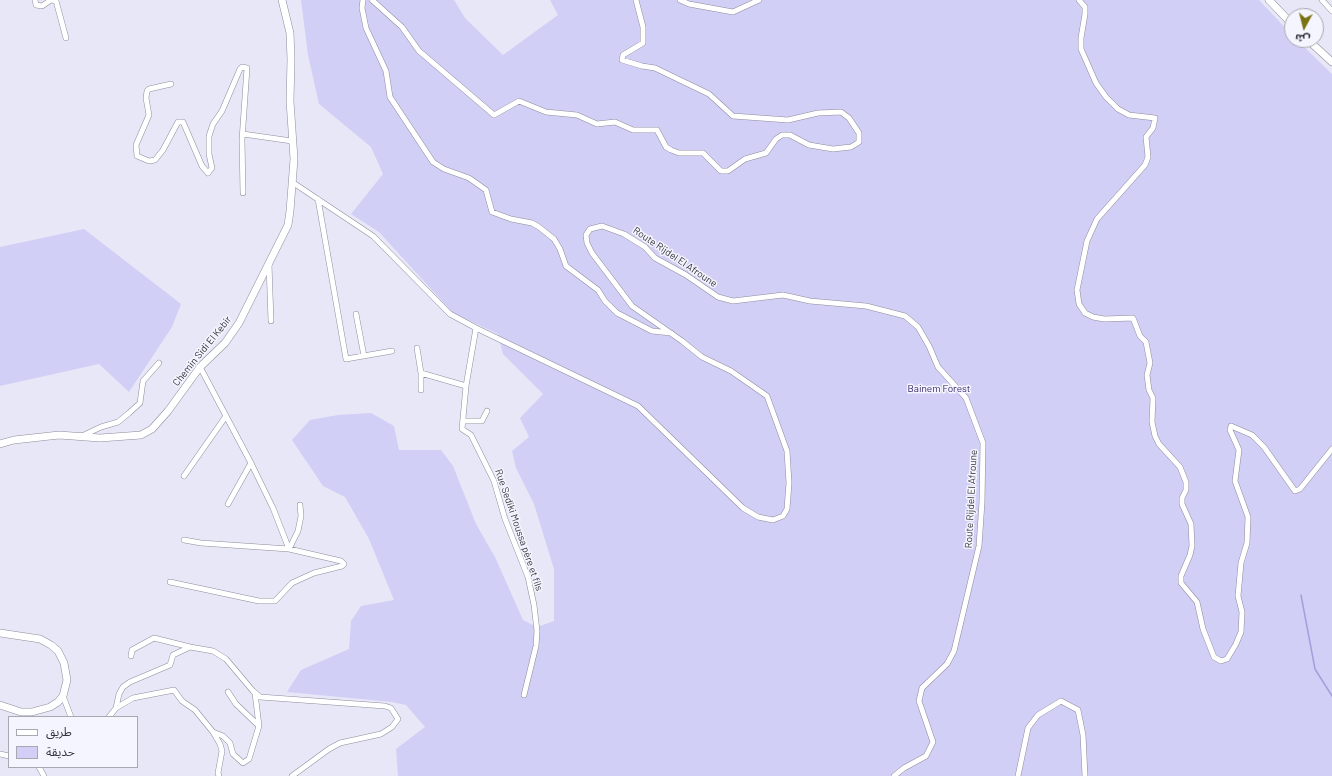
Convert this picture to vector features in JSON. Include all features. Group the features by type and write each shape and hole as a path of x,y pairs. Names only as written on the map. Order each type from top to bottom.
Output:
{"street":[{"path":"35,0 36,4 42,6 52,0 56,1 66,38"},
{"name":"Chemin Sidi El Kebir","path":"0,444 14,440 59,435 100,438 141,435 152,429 168,411 200,367 224,343 239,323 269,260 288,225 292,182 290,101 291,59 290,33 282,0"},
{"path":"363,0 362,8 366,28 386,71 390,97 433,162 444,169 469,178 486,190 492,212 511,219 532,223 554,239 560,249 566,266 598,290 605,301 617,313 652,332 671,333"},
{"path":"372,0 402,27 419,51 494,115 519,101 546,112 577,115 597,124 615,122 633,130 657,130 666,147 679,153 703,154 721,171 728,171 745,159 766,153 776,139 782,135 790,135 809,145 833,149 851,147 859,142 859,133 849,118 841,112 818,113 788,120 734,116 709,94 655,68 622,60 623,55 643,43 643,26 636,0"},
{"path":"680,0 689,4 733,12 759,0"},
{"path":"1079,0 1085,7 1080,38 1081,49 1090,71 1106,97 1118,109 1129,115 1155,118 1153,128 1146,137 1148,156 1145,165 1097,219 1087,241 1077,290 1079,304 1085,313 1093,317 1104,319 1133,318 1140,336 1146,342 1150,363 1146,375 1149,390 1153,398 1152,422 1156,436 1159,444 1180,467 1186,482 1186,490 1182,498 1182,504 1190,524 1192,546 1190,555 1181,576 1181,583 1197,602 1206,636 1214,656 1221,661 1227,659 1241,632 1242,612 1238,596 1241,563 1247,543 1248,517 1235,481 1239,450 1230,430 1231,426 1252,435 1264,447 1295,492 1300,489 1332,449"},
{"path":"1269,0 1284,16"},
{"path":"1322,0 1332,11"},
{"path":"1317,48 1332,62"},
{"path":"171,84 149,89 147,91 146,98 150,115 136,146 137,156 149,161 155,160 163,150 178,122 183,122 202,166 206,173 211,172 212,168 209,154 209,136 213,124 222,111 240,69 242,67 247,68 243,134 243,193"},
{"path":"243,134 292,141"},
{"path":"292,182 373,236 450,314 476,328 466,386 463,421 482,421 487,411"},
{"path":"318,199 346,359 392,351"},
{"name":"Route Rijdel El Afroune","path":"476,328 638,406 742,508 758,517 773,520 783,516 787,509 789,483 787,451 767,396 731,371 702,358 671,333 632,306 609,277 587,243 586,234 590,229 602,226 624,234 645,247 656,258 686,275 718,297 733,301 782,296 810,301 866,306 905,316 918,327 929,346 938,367 966,398 983,443 979,546 954,651 947,664 922,688 919,701 934,742 926,756 904,768 894,776"},
{"path":"269,260 271,321"},
{"path":"356,314 364,356"},
{"path":"417,348 421,373 421,390"},
{"path":"82,436 101,427 118,422 140,403 143,381 159,363"},
{"path":"200,367 251,463 273,508 289,549"},
{"path":"421,373 466,386"},
{"path":"184,476 226,416"},
{"name":"Rue Sediki Moussa père et fils","path":"463,421 462,429 471,435 494,481 505,519 528,577 534,605 537,630 536,646 524,695"},
{"path":"228,504 251,463"},
{"path":"289,549 298,531 301,516 300,505"},
{"path":"170,582 259,601 275,601 292,583 314,573 344,565 342,561 289,549 201,543 184,540"},
{"path":"0,633 40,639 58,651 67,671 66,688 63,696 58,702 50,707 32,712 11,710 0,705"},
{"path":"131,656 132,650 154,638 213,651 226,659 260,697 385,706 391,708 398,719 392,727 381,734 340,743 329,748 292,776"},
{"path":"116,708 117,701 123,687 130,682 170,665 173,654 190,647"},
{"path":"110,716 116,708 133,698 174,690 182,701 195,710 213,732 222,751 218,773 219,776"},
{"path":"228,692 236,704 259,726"},
{"path":"213,732 223,736 230,743 233,754 243,763 249,759 259,726 255,693"},
{"path":"63,696 70,716"},
{"path":"1018,776 1028,728 1038,715 1061,701 1078,710 1083,735 1084,776"}],"green space":[{"name":"Bainem Forest","path":"301,0 454,0 465,18 503,55 558,15 550,0 1259,0 1284,27 1284,48 1305,48 1332,74 1332,776 398,776 396,749 425,727 406,705 392,702 287,692 301,670 349,649 351,621 361,606 394,600 369,539 345,497 323,486 292,440 310,420 338,415 371,413 394,426 399,450 441,450 453,466 476,524 495,557 523,620 537,627 554,621 554,569 534,504 516,468 512,451 529,437 520,418 543,394 503,354 498,334 453,313 379,232 351,214 383,174 371,147 319,104 308,55"},
{"path":"84,229 181,304 172,327 129,392 99,364 0,386 0,247"}],"waterway":[{"path":"1301,595 1315,669 1332,696"}]}
